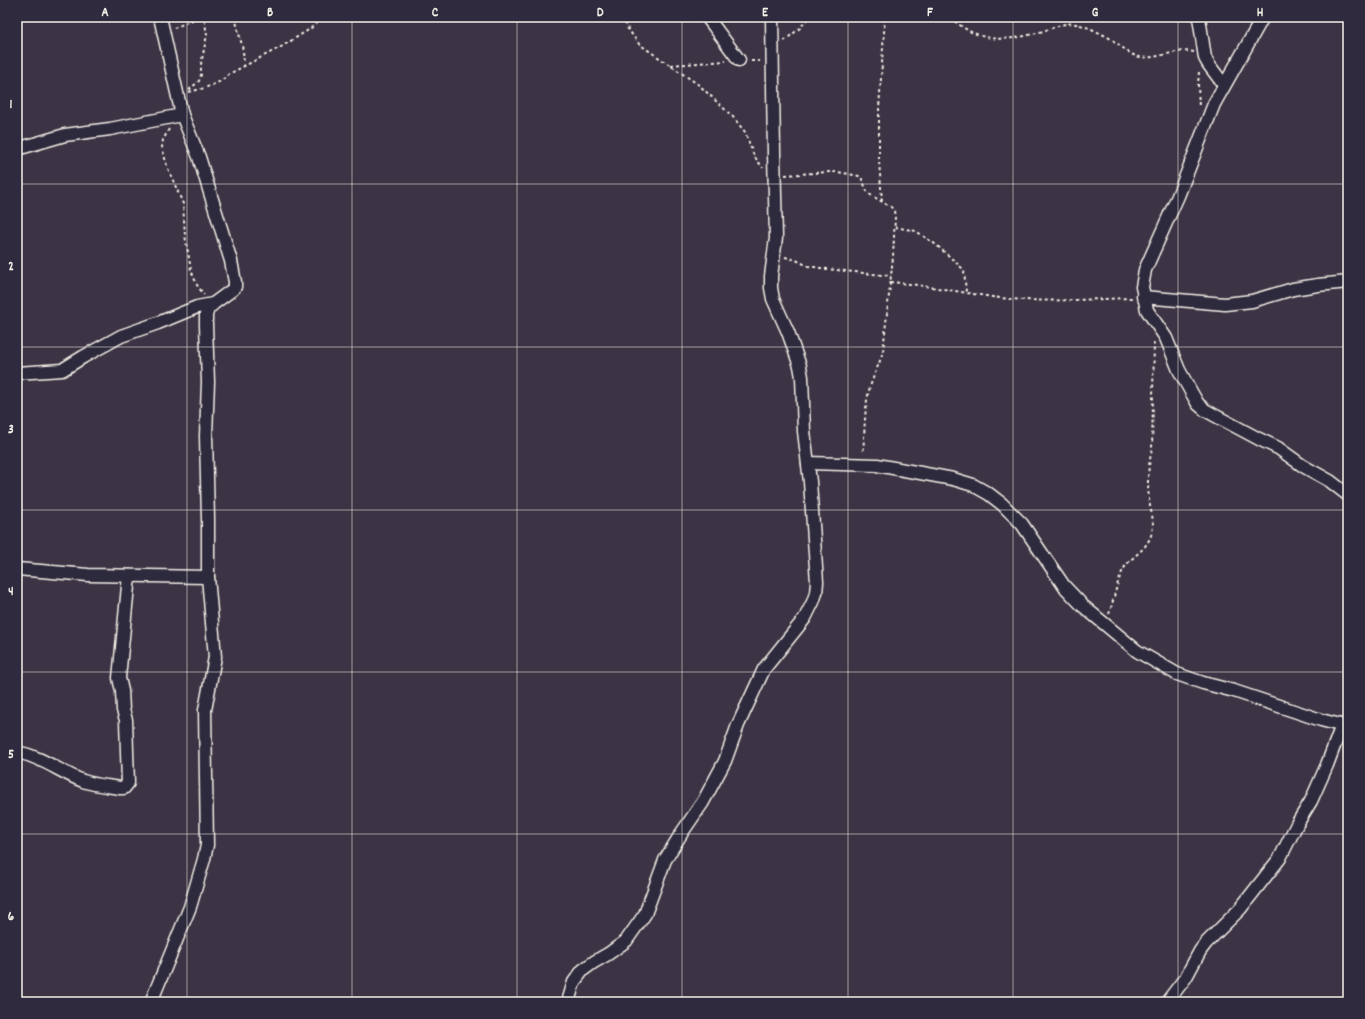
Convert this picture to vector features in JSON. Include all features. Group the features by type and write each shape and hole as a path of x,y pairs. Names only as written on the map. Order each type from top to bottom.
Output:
{"street":[{"path":"17,373 62,370 121,336 197,307 211,304 228,294 235,287 234,273 199,157 178,116 160,17"},
{"path":"706,17 739,60"},
{"path":"568,1002 574,982 583,970 626,941 645,914 665,860 703,802 725,761 738,725 764,669 804,618 816,593 817,582 808,463 804,431 802,377 800,366 788,332 780,317 772,294 771,276 776,238 772,17"},
{"path":"1198,17 1205,58 1208,65 1224,85"},
{"path":"1263,17 1224,85 1205,124 1178,196 1145,270 1142,283 1143,297 1147,310 1154,323 1166,338 1179,370 1198,404 1205,410 1259,440 1278,448 1303,466 1330,481 1348,496"},
{"path":"17,149 65,135 110,129 178,116"},
{"path":"1143,297 1224,304 1252,301 1293,289 1348,282"},
{"path":"151,1002 190,907 207,844 205,710 215,657 208,577 206,436 208,382 206,315 211,304"},
{"path":"808,463 862,464 897,468 952,479 973,485 989,494 1002,504 1022,524 1064,586 1083,606 1137,651 1177,674 1321,720 1345,726 1311,801 1297,824 1280,858 1240,909 1206,943 1186,977 1167,1002"},
{"path":"17,569 88,575 208,577"},
{"path":"17,752 45,761 68,774 89,783 124,788 128,783 126,720 123,710 122,691 119,678 129,576"}],"path":[{"path":"164,33 199,17"},
{"path":"204,17 207,35 201,64 201,75 199,81 186,92 216,84 229,74 281,47 310,29 322,17"},
{"path":"235,17 243,50 244,66"},
{"path":"622,17 628,29 639,44 699,85 733,117 745,132 749,145 761,167 768,172 775,175 838,172 859,176 861,177 867,191 873,197 891,207 894,211 895,227 883,351 868,397 862,464"},
{"path":"671,65 773,56 809,17"},
{"path":"882,202 879,161 879,109 886,17"},
{"path":"950,17 971,31 996,39 1007,40 1019,38 1056,26 1075,24 1116,42 1125,51 1133,55 1141,57 1189,51 1197,52 1205,58"},
{"path":"1199,70 1198,103 1205,124"},
{"path":"178,116 163,140 162,147 167,166 183,204 185,235 191,270 197,285 211,304"},
{"path":"895,227 916,231 950,256 964,270 966,292"},
{"path":"774,254 796,260 812,267 891,276"},
{"path":"890,282 1001,298 1028,300 1080,300 1143,297"},
{"path":"1105,624 1123,571 1127,564 1144,549 1150,539 1152,531 1152,509 1149,500 1148,467 1152,443 1154,323"}]}
